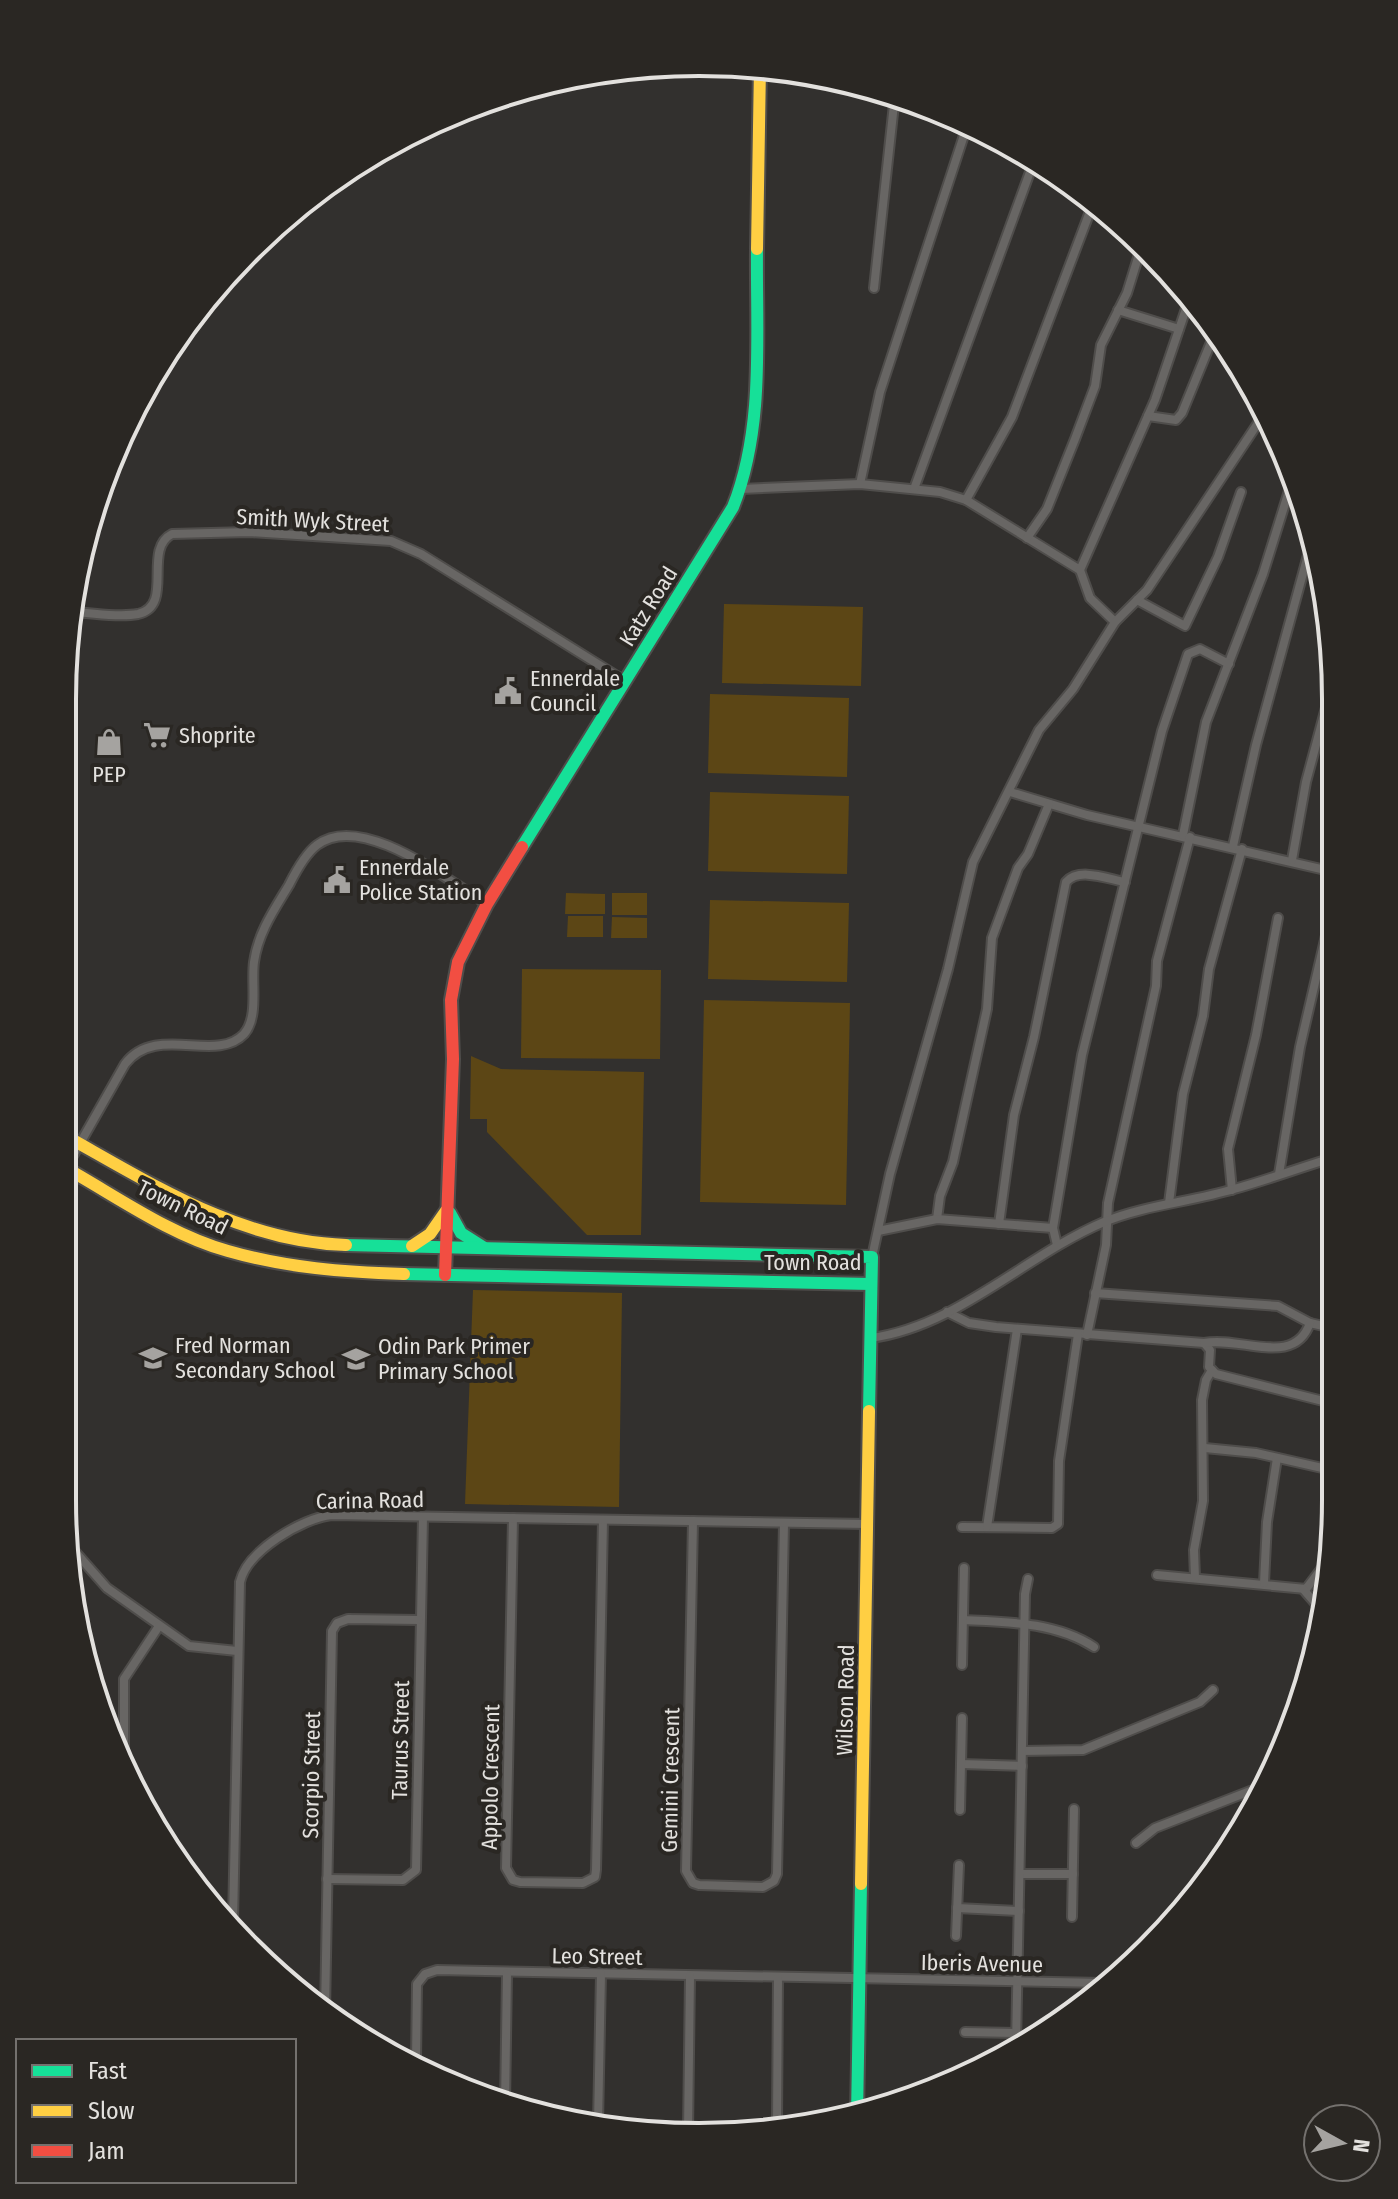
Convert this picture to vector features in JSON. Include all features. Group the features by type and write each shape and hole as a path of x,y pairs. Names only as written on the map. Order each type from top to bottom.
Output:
{"street":[{"name":"Katz Road","path":"445,1275 453,1059 451,1000 458,962 487,904 741,489 754,434 760,79"},
{"path":"874,288 894,107"},
{"path":"860,484 880,392 964,135"},
{"path":"914,489 1030,172"},
{"path":"966,500 1012,417 1089,214"},
{"path":"1027,538 1047,509 1095,386 1101,345 1138,256"},
{"path":"1118,310 1179,329"},
{"path":"1080,570 1148,416 1185,311"},
{"path":"1148,416 1176,420 1182,413 1210,344"},
{"path":"872,1257 898,1144 948,969 967,879 1039,730 1073,689 1115,622 1137,600 1180,541 1258,423"},
{"path":"741,489 860,484 914,489 966,500 1080,570 1090,598 1115,622"},
{"path":"1137,600 1185,626 1218,557 1241,492"},
{"path":"962,1527 1052,1528 1058,1524 1059,1461 1082,1334 1106,1245 1106,1221 1156,986 1157,961 1186,836 1206,722 1263,574 1288,495"},
{"name":"Smith Wyk Street","path":"82,613 133,615 148,610 157,595 159,549 172,534 249,532 377,539 408,546 625,681"},
{"path":"1169,1203 1183,1094 1203,1016 1209,969 1238,848 1256,745 1306,561"},
{"path":"1057,1245 1053,1228 1082,1055 1162,731 1188,654 1200,649 1229,664"},
{"path":"1292,860 1306,782 1322,722"},
{"path":"1010,792 1322,869"},
{"path":"937,1219 940,1196 953,1162 987,1009 992,938 1018,868 1028,854 1049,804"},
{"path":"76,1150 125,1064 138,1050 155,1045 230,1043 245,1033 250,1019 254,961 260,935 316,845 341,835 377,840 487,904"},
{"path":"999,1224 1014,1115 1066,882 1071,876 1081,874 1125,882"},
{"path":"1232,1190 1228,1149 1256,1035 1278,918"},
{"path":"1279,1174 1300,1047 1322,953"},
{"name":"Town Road","path":"76,1142 192,1206 233,1223 323,1244 872,1257 871,1284 322,1272 275,1265 226,1251 180,1232 76,1174"},
{"path":"871,1338 898,1335 947,1312 1057,1245 1106,1221 1169,1203 1232,1190 1322,1161"},
{"path":"409,1247 436,1228 448,1206"},
{"path":"448,1206 461,1233 487,1249"},
{"path":"878,1231 937,1219 1053,1228"},
{"name":"Wilson Road","path":"857,2103 871,1284"},
{"path":"1095,1293 1278,1306 1310,1323 1322,1326"},
{"path":"947,1312 969,1323 1017,1329 1288,1349 1296,1344 1310,1323"},
{"path":"987,1527 1017,1329"},
{"path":"1195,1578 1194,1550 1201,1525 1205,1448 1202,1400 1206,1380 1212,1370 1210,1350 1204,1343"},
{"path":"1212,1370 1239,1381 1322,1401"},
{"path":"1205,1448 1322,1468"},
{"path":"1264,1583 1267,1522 1277,1458"},
{"name":"Carina Road","path":"233,1913 240,1582 244,1569 293,1527 317,1517 868,1524"},
{"name":"Taurus Street","path":"327,1879 403,1880 416,1870 423,1517"},
{"name":"Appolo Crescent","path":"513,1518 506,1868 513,1880 520,1882 589,1882 596,1870 603,1520"},
{"name":"Gemini Crescent","path":"693,1521 686,1871 693,1883 699,1885 763,1887 774,1881 777,1874 784,1523"},
{"path":"78,1556 107,1588 189,1646 237,1651"},
{"path":"962,1665 964,1568"},
{"path":"1157,1575 1303,1589 1314,1601"},
{"path":"1303,1589 1317,1577"},
{"path":"1016,2036 1024,1623 1028,1579"},
{"name":"Scorpio Street","path":"325,1998 333,1626 348,1619 419,1620"},
{"path":"963,1620 1024,1623 1072,1635 1094,1647"},
{"path":"124,1740 124,1679 159,1626"},
{"path":"1022,1751 1083,1750 1200,1702 1213,1690"},
{"path":"960,1810 962,1718"},
{"path":"961,1764 1022,1766"},
{"path":"1136,1843 1155,1828 1250,1792"},
{"path":"1072,1917 1074,1809"},
{"path":"956,1936 959,1865"},
{"path":"1020,1874 1073,1874"},
{"path":"957,1908 1019,1911"},
{"name":"Leo Street","path":"416,2055 416,1990 420,1979 437,1970 859,1979"},
{"path":"505,2092 507,1973"},
{"path":"598,2115 601,1974"},
{"path":"688,2123 690,1976"},
{"path":"777,2118 778,1977"},
{"name":"Iberis Avenue","path":"859,1979 1092,1983"},
{"path":"965,2032 1016,2033"}],"shaded area":[{"path":"724,604 863,607 861,686 722,683"},
{"path":"710,694 849,698 847,777 708,773"},
{"path":"710,792 849,796 847,874 708,871"},
{"path":"566,893 605,894 605,914 565,914"},
{"path":"612,893 647,893 647,915 612,915"},
{"path":"710,900 849,903 847,982 708,979"},
{"path":"568,916 603,916 603,937 567,937"},
{"path":"612,917 647,918 647,938 611,938"},
{"path":"522,969 661,970 660,1059 521,1058"},
{"path":"704,1000 850,1003 846,1205 700,1202"},
{"path":"471,1056 501,1069 644,1072 641,1235 587,1235 487,1132 487,1119 470,1119"},
{"path":"473,1290 622,1293 619,1507 465,1504"}],"traffic: fast":[{"path":"522,847 733,507 750,445 757,380 757,249"},
{"path":"450,1213 461,1233 483,1247"},
{"path":"346,1245 872,1257 869,1411"},
{"path":"404,1274 871,1284"},
{"path":"857,2103 861,1884"}],"traffic: slow":[{"path":"757,249 760,79"},
{"path":"76,1142 164,1191 234,1222 307,1241 346,1245"},
{"path":"76,1174 164,1225 228,1251 316,1268 404,1274"},
{"path":"412,1246 430,1234 446,1211"},
{"path":"861,1884 869,1411"}],"traffic: jam":[{"path":"445,1275 453,1059 451,1000 458,962 487,904 522,847"}],"place":[{"name":"Ennerdale Council","path":"508,691"},
{"name":"Shoprite","path":"157,735"},
{"name":"PEP","path":"109,742"},
{"name":"Ennerdale Police Station","path":"337,880"},
{"name":"Fred Norman Secondary School","path":"153,1358"},
{"name":"Odin Park Primer Primary School","path":"356,1359"}]}
